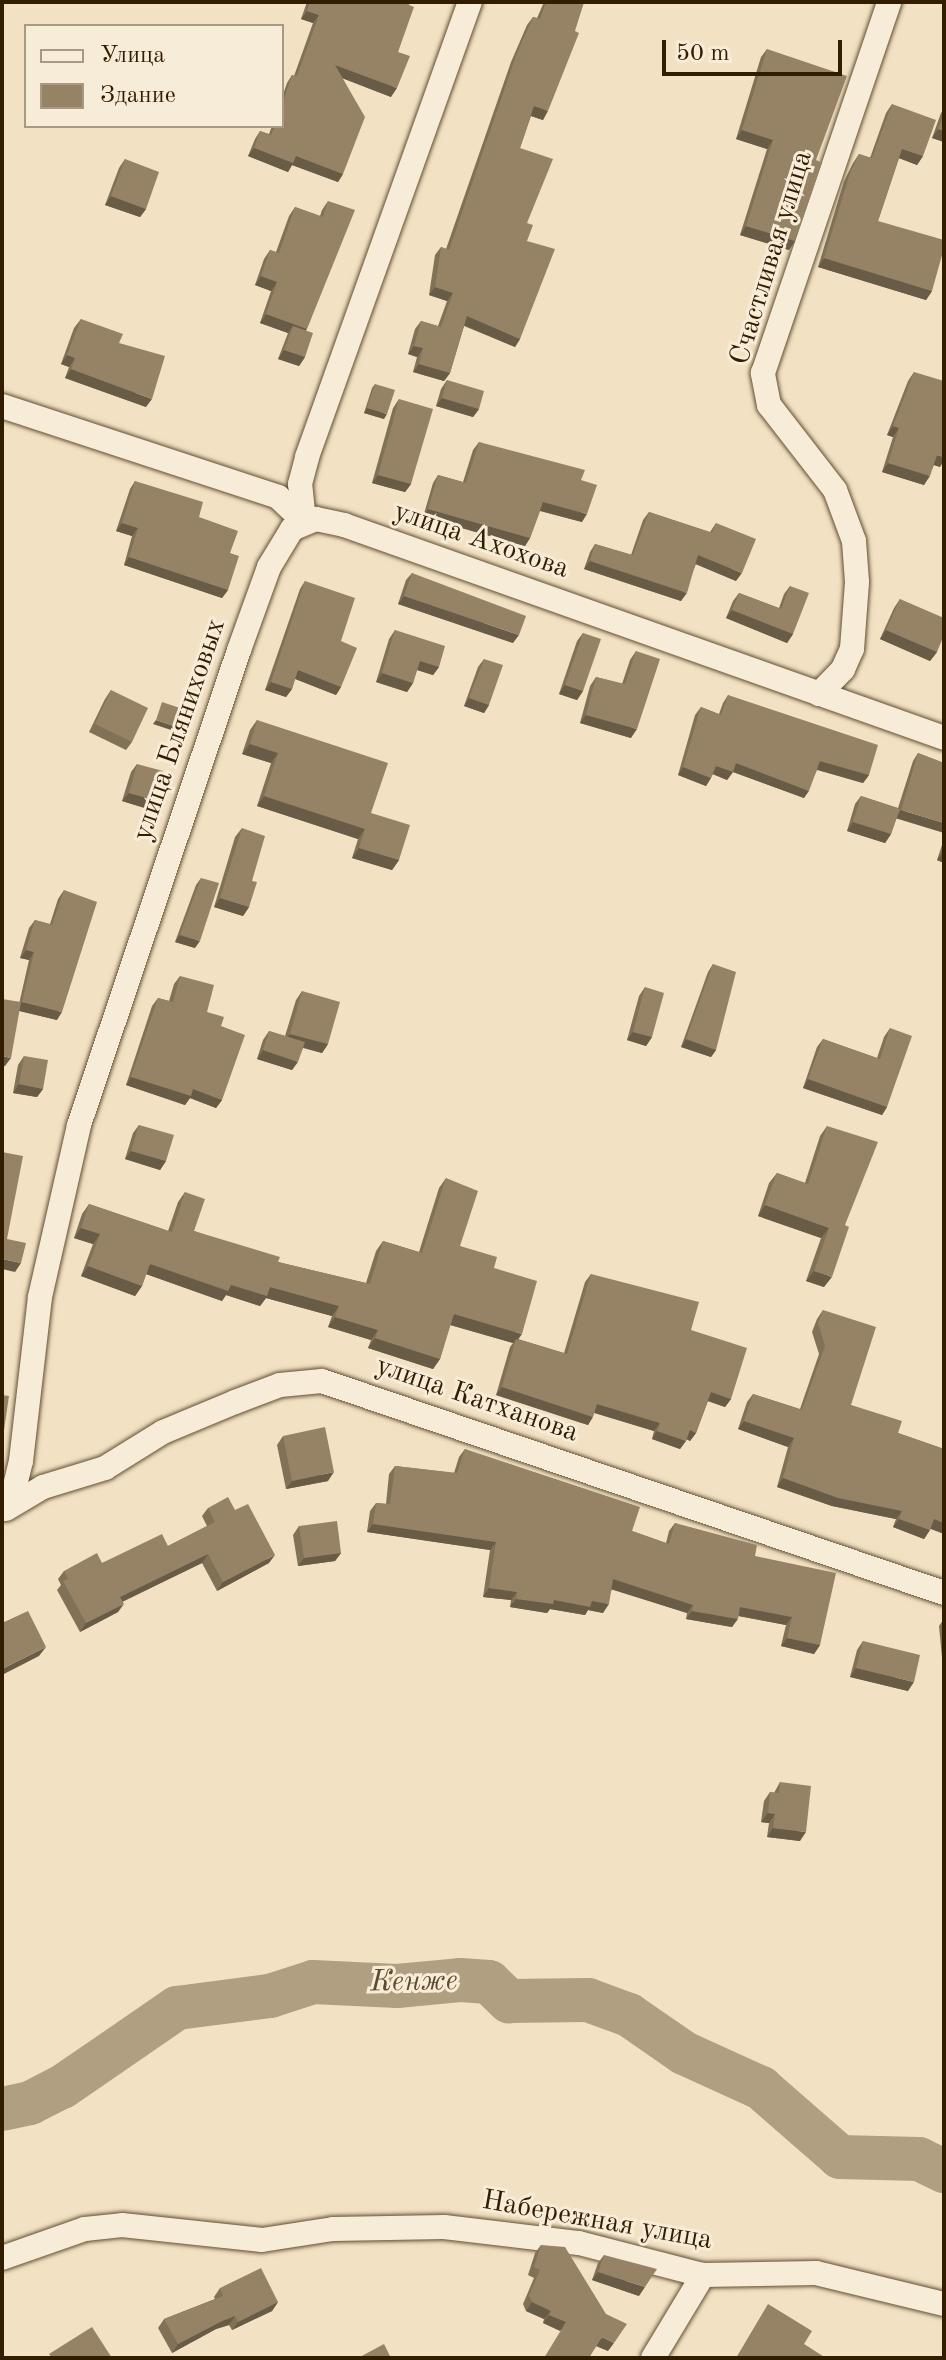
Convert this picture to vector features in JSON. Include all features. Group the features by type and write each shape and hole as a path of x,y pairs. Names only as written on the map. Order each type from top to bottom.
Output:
{"street":[{"path":"304,521 300,484 307,457 470,2"},
{"name":"Счастливая улица","path":"819,694 843,669 852,649 857,582 854,541 835,490 769,405 763,373 889,2"},
{"path":"2,406 278,497 304,521"},
{"name":"улица Ахохова","path":"304,521 329,521 414,548 944,738"},
{"name":"улица Бляниховых","path":"7,1508 21,1461 40,1297 79,1125 269,567 282,539 304,521"},
{"name":"улица Катханова","path":"7,1508 87,1476 163,1432 256,1393 322,1381 944,1593"},
{"name":"Набережная улица","path":"2,2258 85,2229 122,2225 262,2240 333,2229 444,2227 579,2243 703,2275 816,2273 944,2304"},
{"path":"653,2358 703,2275"}],"building":[{"path":"310,2 409,2 414,7 398,52 410,56 397,88 335,65 365,117 343,174 296,156 293,163 254,148 260,131 271,135 274,128 284,128 284,99 292,75 297,76 319,15 307,11"},
{"path":"546,2 584,2 575,31 579,33 548,111 534,106 520,148 553,159 527,223 533,225 527,241 555,249 520,339 467,316 450,373 419,364 423,348 414,346 421,321 441,327 453,293 435,287 441,247 449,250 517,53 533,17 540,19"},
{"path":"767,49 847,76 816,160 822,163 795,241 746,226 773,140 742,130"},
{"path":"892,104 936,120 923,156 902,149 878,221 944,240 932,291 824,258 850,173 859,154 872,158"},
{"path":"944,114 944,131 938,129"},
{"path":"125,159 159,172 146,209 111,196"},
{"path":"328,201 355,210 307,329 266,314 277,282 261,276 270,250 279,253 295,207 323,217"},
{"path":"81,319 123,334 119,343 165,356 152,399 71,369 75,358 67,355"},
{"path":"293,326 313,333 305,357 284,350"},
{"path":"914,372 944,381 944,457 937,455 930,476 888,463 899,428 893,426"},
{"path":"447,380 484,391 479,409 442,398"},
{"path":"375,384 395,390 387,414 367,408"},
{"path":"399,399 433,409 411,484 378,475"},
{"path":"479,442 585,470 581,480 597,485 587,514 543,502 530,538 428,509 438,475 466,483"},
{"path":"135,481 203,502 199,517 238,531 230,553 239,556 228,590 129,557 138,528 122,523"},
{"path":"649,512 712,533 716,523 756,539 742,573 698,555 687,593 590,561 595,544 633,555"},
{"path":"412,573 526,616 519,635 404,596"},
{"path":"305,581 355,598 341,641 357,648 341,687 298,670 292,689 271,682"},
{"path":"790,586 809,593 793,634 732,610 739,593 781,609"},
{"path":"900,599 944,618 944,635 937,652 886,630"},
{"path":"395,630 445,646 439,667 420,661 413,683 382,673"},
{"path":"583,633 601,639 583,691 565,685"},
{"path":"636,651 660,659 637,729 586,715 596,677 625,684"},
{"path":"484,659 503,665 489,705 469,698"},
{"path":"111,690 148,708 132,742 95,724"},
{"path":"728,695 878,745 869,775 820,761 809,791 736,763 733,772 716,766 711,778 683,767 701,707 721,715"},
{"path":"162,702 183,709 177,727 156,720"},
{"path":"257,720 388,763 371,813 410,825 399,860 359,848 365,829 264,796 278,753 250,744"},
{"path":"918,753 944,763 944,823 901,810"},
{"path":"137,764 163,771 154,800 129,793"},
{"path":"861,796 900,809 891,834 853,822"},
{"path":"242,828 265,836 252,881 257,882 249,907 220,898"},
{"path":"201,878 219,883 200,941 180,935"},
{"path":"64,890 97,902 62,1012 22,1002 34,952 26,950 35,920 52,925"},
{"path":"713,964 736,972 716,1050 686,1039"},
{"path":"180,976 214,985 207,1012 224,1017 221,1026 245,1035 222,1100 193,1089 191,1096 131,1077 158,998 173,1002"},
{"path":"645,987 664,993 652,1037 633,1032"},
{"path":"302,991 340,1002 328,1044 290,1034"},
{"path":"2,999 21,1002 11,1058 2,1056"},
{"path":"890,1028 912,1036 887,1107 808,1079 823,1039 880,1059"},
{"path":"269,1031 305,1042 298,1062 263,1050"},
{"path":"24,1056 48,1060 43,1089 19,1084"},
{"path":"139,1125 174,1135 166,1161 131,1151"},
{"path":"827,1126 878,1142 845,1225 849,1227 832,1277 814,1271 829,1228 765,1205 777,1173 808,1184"},
{"path":"2,1152 23,1156 7,1239 26,1243 21,1263 2,1259"},
{"path":"446,1178 478,1191 460,1246 497,1257 494,1268 537,1281 522,1334 454,1314 440,1359 375,1338 378,1330 335,1317 339,1306 270,1287 267,1296 231,1285 228,1291 150,1264 142,1286 88,1266 100,1234 81,1228 89,1204 172,1232 185,1192 205,1199 194,1231 280,1257 278,1262 370,1284 383,1241 422,1253"},
{"path":"591,1274 699,1302 691,1330 747,1348 731,1399 711,1392 696,1433 690,1430 686,1441 657,1431 660,1423 597,1404 593,1417 502,1387 516,1339 567,1354"},
{"path":"823,1310 876,1327 851,1405 902,1421 898,1433 944,1449 944,1523 934,1519 930,1530 899,1519 902,1511 838,1498 783,1478 794,1438 744,1421 753,1394 802,1410 825,1346 818,1323"},
{"path":"2,1395 9,1396 2,1444"},
{"path":"325,1427 334,1472 292,1481 283,1436"},
{"path":"465,1449 640,1507 632,1531 669,1544 675,1523 757,1545 755,1556 836,1573 820,1645 787,1638 792,1617 740,1607 738,1619 692,1611 693,1605 613,1579 609,1604 592,1601 590,1607 554,1600 553,1604 516,1599 517,1592 489,1588 496,1542 373,1524 376,1503 390,1504 395,1466 457,1473"},
{"path":"228,1497 235,1510 248,1504 275,1555 223,1582 208,1554 120,1597 124,1604 86,1623 63,1581 68,1579 64,1571 97,1553 102,1563 162,1534 168,1546 215,1522 208,1508"},
{"path":"337,1521 341,1553 304,1558 299,1526"},
{"path":"28,1611 46,1647 2,1669 2,1623"},
{"path":"863,1641 920,1655 914,1682 856,1668"},
{"path":"780,1782 811,1786 806,1832 773,1828 775,1814 768,1813 770,1792 779,1793"},
{"path":"541,2245 565,2247 606,2314 627,2324 614,2343 602,2337 589,2358 544,2358 566,2322 549,2315 551,2311 532,2302 529,2295 540,2270 534,2267"},
{"path":"604,2255 657,2269 645,2287 598,2272"},
{"path":"261,2268 278,2302 238,2322 235,2316 222,2321 178,2344 164,2319 223,2296 220,2288"},
{"path":"768,2304 812,2331 804,2344 826,2358 736,2358"},
{"path":"92,2327 112,2358 52,2358 49,2354"},
{"path":"384,2344 391,2358 358,2358"}],"waterway":[{"name":"Кенже","path":"2,2109 30,2103 62,2087 177,2008 270,1996 313,1982 397,1986 460,1980 489,1982 509,2001 588,2000 629,2015 684,2053 761,2088 840,2157 919,2159 944,2171"}]}
